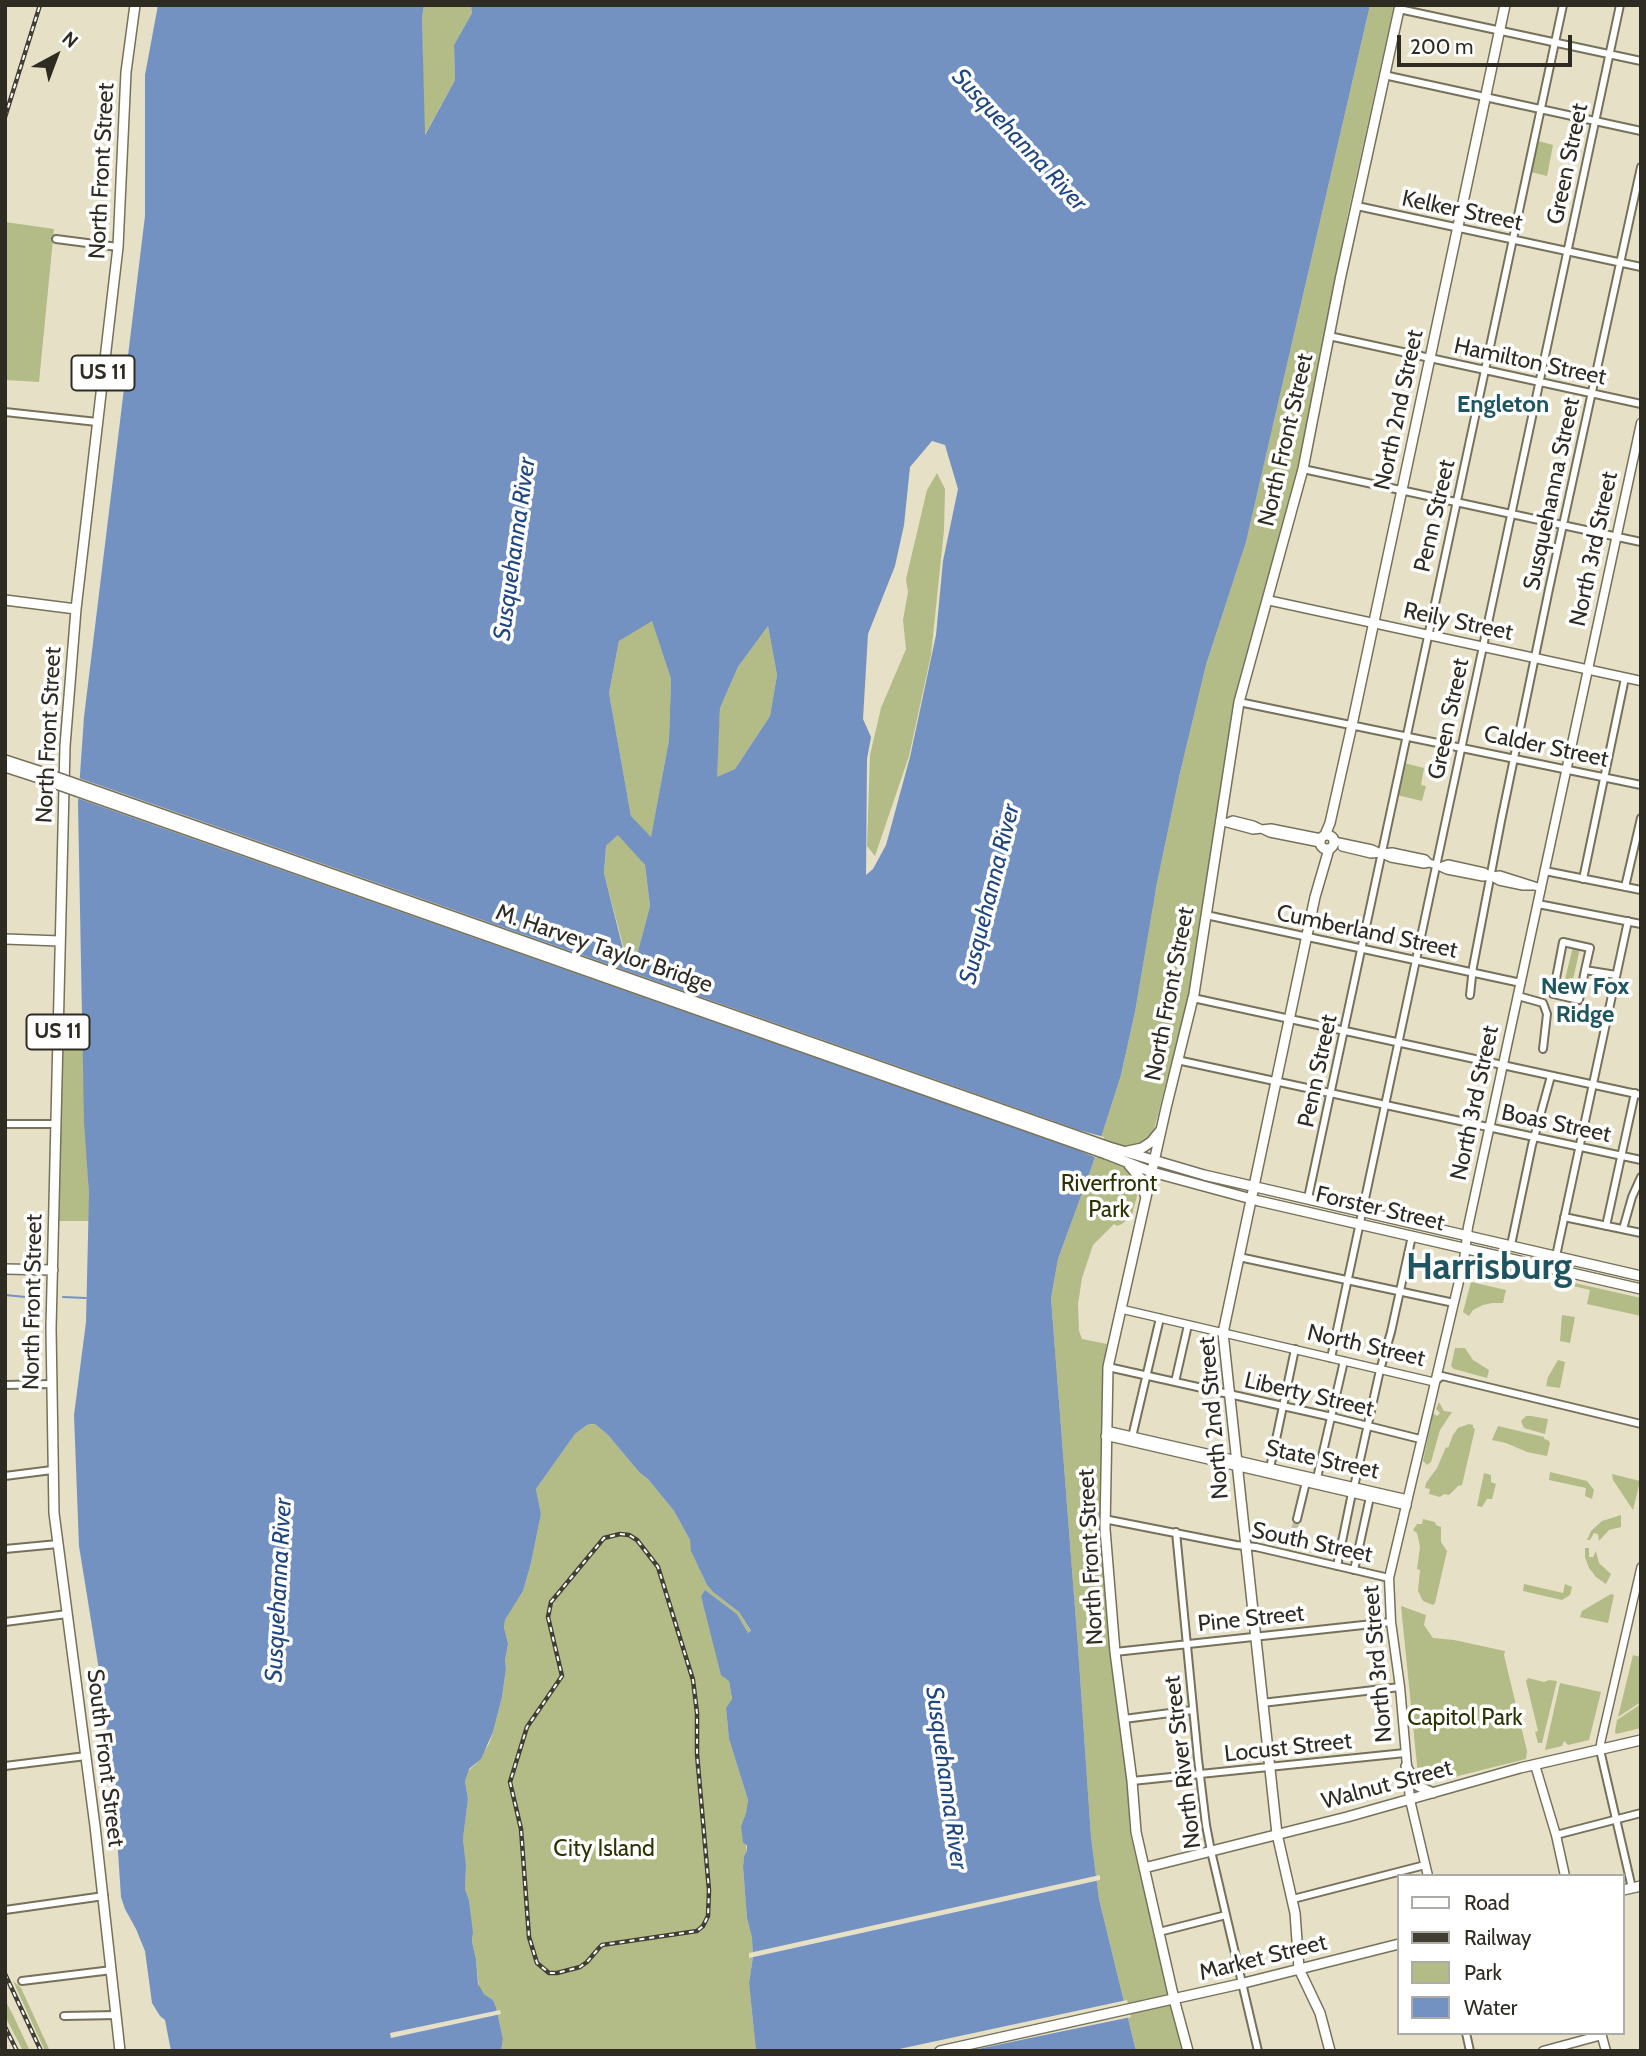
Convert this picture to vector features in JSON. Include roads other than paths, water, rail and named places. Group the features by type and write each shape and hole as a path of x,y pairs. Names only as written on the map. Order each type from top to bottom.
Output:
{"main road":[{"name":"North Front Street","path":"52,1470 52,1270 65,746 76,609 118,247 126,72 135,5"},
{"name":"North 2nd Street","path":"1299,1969 1293,1899 1277,1834 1223,1333 1505,5"},
{"name":"North Front Street","path":"1174,1999 1136,1832 1115,1652 1104,1518 1108,1367 1193,998 1224,821 1239,702 1303,469 1345,254 1399,7"},
{"name":"North 3rd Street","path":"1427,1874 1410,1800 1391,1622 1389,1578 1454,1303 1538,904 1538,887 1545,871 1641,423"},
{"path":"5,600 76,609"},
{"name":"Reily Street","path":"1267,600 1641,681"},
{"path":"5,760 42,776"},
{"path":"5,767 42,776"},
{"name":"M. Harvey Taylor Bridge","path":"42,776 1107,1151 1152,1172"},
{"path":"5,939 60,941"},
{"path":"1146,1199 1139,1175 1121,1156 1151,1142 1163,1127"},
{"name":"M. Harvey Taylor Bridge","path":"1121,1156 1155,1161"},
{"name":"Forster Street","path":"1155,1161 1204,1175 1641,1276"},
{"name":"Forster Street","path":"1152,1172 1359,1224 1641,1289"},
{"path":"5,1269 52,1270"},
{"name":"South Front Street","path":"52,1470 58,1544 104,1896 120,2051"},
{"name":"Walnut Street","path":"1144,1867 1641,1740"},
{"path":"1535,1765 1566,1874"},
{"path":"1406,1766 1418,1786 1433,1793"},
{"name":"Market Street","path":"940,2051 1242,1984 1398,1944"},
{"path":"1299,1969 1320,2013 1331,2051"},
{"path":"1174,1999 1188,2051"},
{"path":"1543,2051 1598,2035"}],"street":[{"name":"Penn Street","path":"1308,1198 1563,5"},
{"name":"Green Street","path":"1331,1358 1620,5"},
{"path":"1399,7 1641,61"},
{"path":"1384,75 1641,131"},
{"name":"Susquehanna Street","path":"1470,995 1472,972 1514,759 1641,167"},
{"name":"Kelker Street","path":"1357,206 1641,267"},
{"path":"57,239 118,247"},
{"name":"Hamilton Street","path":"1329,336 1641,404"},
{"path":"5,412 97,422"},
{"path":"1303,469 1641,542"},
{"path":"1583,879 1625,678"},
{"name":"Calder Street","path":"1239,702 1641,785"},
{"path":"1625,887 1641,818"},
{"path":"1224,821 1233,820 1262,829 1270,828 1371,854 1403,854 1436,864 1484,872 1490,876 1500,875 1538,887"},
{"path":"1545,871 1641,890"},
{"path":"1538,904 1641,924"},
{"name":"Cumberland Street","path":"1206,915 1521,983"},
{"path":"1556,1256 1628,921"},
{"path":"1563,942 1590,948 1585,970 1579,1000 1553,994 1563,942"},
{"path":"1585,970 1616,975"},
{"path":"1518,996 1543,1003 1547,1014 1543,1049"},
{"path":"1193,998 1638,1094 1606,1226"},
{"name":"Boas Street","path":"1177,1060 1641,1160"},
{"path":"1511,1245 1534,1137 1551,1076"},
{"path":"5,1124 55,1124"},
{"path":"1623,1229 1641,1177"},
{"path":"1564,1217 1641,1233"},
{"path":"1337,1566 1412,1236"},
{"path":"1239,1257 1454,1303"},
{"name":"North Street","path":"1121,1309 1434,1382 1442,1376 1641,1424"},
{"path":"1132,1437 1160,1318"},
{"path":"1175,1382 1188,1325"},
{"path":"1270,1468 1295,1349"},
{"path":"1317,1478 1344,1361"},
{"name":"Liberty Street","path":"1108,1367 1420,1439"},
{"path":"5,1385 51,1384"},
{"name":"State Street","path":"1106,1433 1132,1437 1306,1482 1407,1502"},
{"name":"State Street","path":"1106,1433 1237,1464 1317,1478 1370,1497 1407,1502"},
{"path":"5,1476 52,1470"},
{"path":"1297,1519 1306,1482"},
{"path":"1354,1570 1370,1497"},
{"name":"South Street","path":"1104,1518 1389,1578"},
{"name":"North River Street","path":"1176,1532 1199,1774 1210,1851 1258,2051"},
{"path":"5,1549 58,1544"},
{"path":"1632,1888 1600,1750 1641,1567"},
{"path":"1632,1608 1641,1610"},
{"path":"5,1622 67,1614"},
{"name":"Pine Street","path":"1115,1652 1391,1622"},
{"path":"1262,1703 1400,1687"},
{"path":"1124,1719 1193,1710"},
{"name":"Locust Street","path":"1132,1781 1405,1753"},
{"path":"5,1766 86,1756"},
{"path":"1556,1835 1641,1812"},
{"path":"1293,1899 1425,1865"},
{"path":"5,1910 104,1896"},
{"path":"1159,1932 1226,1915"},
{"path":"22,1981 112,1970"},
{"path":"64,2016 117,2015"}],"water":[{"name":"Susquehanna River","path":"158,5 424,5 425,135 455,80 454,45 472,13 471,5 1370,5 1246,542 1206,665 1180,773 1121,1075 1058,1259 1051,1298 1091,1837 1099,1899 1136,2051 756,2051 749,1983 753,1957 752,1938 747,1918 743,1867 747,1846 743,1842 741,1826 748,1800 729,1739 726,1708 732,1699 729,1681 721,1675 701,1596 705,1590 737,1614 748,1633 751,1631 739,1612 707,1585 691,1551 690,1540 674,1511 608,1435 592,1424 575,1434 536,1489 541,1514 531,1563 523,1591 505,1620 508,1644 502,1697 493,1732 481,1759 469,1769 465,1781 468,1799 463,1839 465,1889 469,1900 472,1942 478,1984 496,2007 503,2039 501,2051 171,2051 165,2020 152,2003 145,1951 121,1897 105,1707 79,1546 74,1415 86,1322 89,1194 84,1122 78,803 84,717 145,216 145,75","holes":["932,441 945,445 958,489 943,561 936,635 910,757 886,845 873,869 866,875 867,759 871,737 863,719 868,634 895,566 904,525 910,467","652,621 671,679 669,740 651,837 631,816 609,693 619,641","768,626 777,675 770,716 735,769 717,777 720,708 738,667","618,835 645,865 650,906 637,955 630,961 623,949 604,873 606,846"]}],"waterway":[{"path":"5,1295 36,1298"},
{"path":"63,1297 86,1298"}],"tunnel":[{"path":"1288,1555 1297,1519"}],"railway":[{"path":"5,117 40,5"},
{"path":"620,1534 637,1540 658,1567 693,1680 709,1890 708,1916 697,1931 602,1945 580,1967 549,1973 537,1963 529,1937 521,1829 510,1782 527,1727 562,1676 548,1617 551,1602 604,1538 620,1534"},
{"path":"5,1974 41,2051"},
{"path":"5,2027 17,2051"}],"district":[{"name":"Engleton","path":"1503,405"},
{"name":"New Fox Ridge","path":"1585,1001"},
{"name":"Harrisburg","path":"1489,1268"}],"park label":[{"name":"Riverfront Park","path":"1109,1197"},
{"name":"Capitol Park","path":"1465,1718"},
{"name":"City Island","path":"604,1849"}]}
